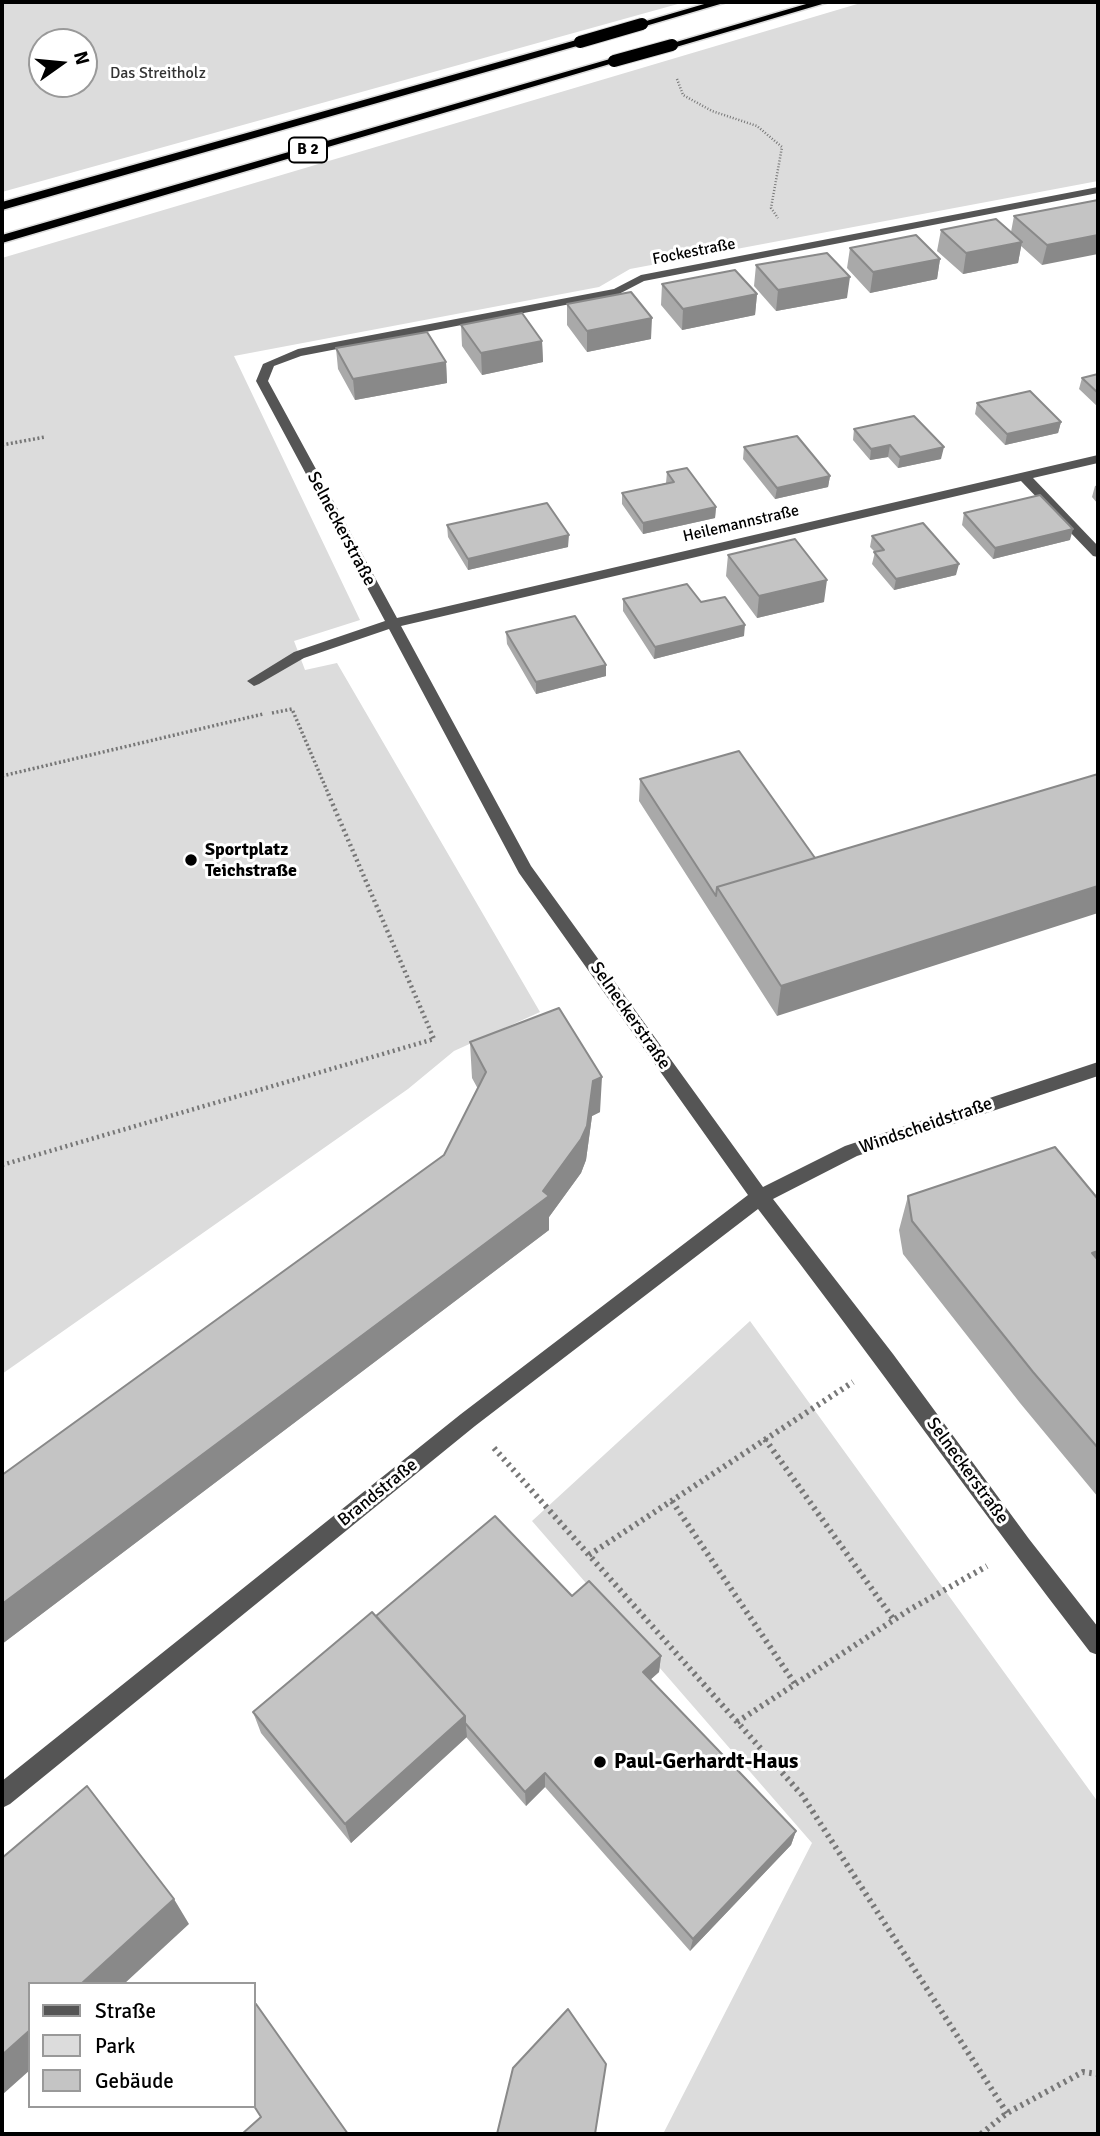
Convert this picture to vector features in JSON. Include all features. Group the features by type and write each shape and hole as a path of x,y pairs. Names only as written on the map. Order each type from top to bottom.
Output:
{"highway":[{"name":"B 2","path":"2,206 722,2"},
{"name":"B 2","path":"2,239 824,2"}],"street":[{"name":"Fockestraße","path":"298,353 617,292 641,278 1098,190"},
{"name":"Selneckerstraße","path":"298,353 269,364 262,381 525,869 760,1197 886,1360 1021,1546 1098,1644"},
{"name":"Heilemannstraße","path":"254,681 299,655 391,624 1098,459"},
{"path":"1024,476 1098,552"},
{"name":"Windscheidstraße","path":"760,1197 851,1152 1098,1069"},
{"name":"Brandstraße","path":"2,1796 468,1420 760,1197"}],"path":[{"path":"674,71 683,95 712,111 757,126 782,147 771,208 799,248"},
{"path":"2,445 45,437"},
{"path":"2,776 292,709 435,1039 2,1165"},
{"path":"589,1555 886,1360"},
{"path":"765,1440 894,1620"},
{"path":"516,1473 802,1795 1007,2113"},
{"path":"672,1501 795,1684"},
{"path":"737,1721 894,1620 1021,1546"},
{"path":"981,2134 1007,2113 1083,2072 1098,2074"}],"green space":[{"name":"Das Streitholz","path":"2,2 685,2 2,192"},
{"path":"864,2 1098,2 1098,181 630,269 599,287 234,356 360,620 294,641 305,670 337,663 540,1012 454,1051 408,1089 2,1374 2,258"},
{"path":"750,1321 1098,1802 1098,2134 663,2134 812,1843 532,1521"}],"building":[{"path":"1098,200 1098,235 1047,245 1014,216"},
{"path":"996,219 1022,242 966,253 941,230"},
{"path":"916,235 940,259 873,272 850,248"},
{"path":"827,253 850,277 778,290 756,265"},
{"path":"735,270 757,294 683,309 662,284"},
{"path":"631,292 652,318 587,331 567,304"},
{"path":"522,313 542,341 481,353 461,325"},
{"path":"427,332 446,362 353,379 336,348"},
{"path":"1098,374 1098,393 1082,378"},
{"path":"1030,391 1061,422 1007,434 977,403"},
{"path":"914,416 944,447 900,457 890,445 871,449 854,429"},
{"path":"797,436 830,476 777,488 744,447"},
{"path":"687,468 716,507 643,523 622,493 674,482 667,472"},
{"path":"1040,495 1073,529 995,548 964,513"},
{"path":"547,503 569,535 468,559 447,525"},
{"path":"923,523 959,564 896,579 874,552 884,550 872,536"},
{"path":"795,539 827,580 759,596 728,555"},
{"path":"687,584 701,602 725,597 745,625 655,647 623,599"},
{"path":"575,616 606,665 536,682 506,632"},
{"path":"739,751 815,858 717,887 716,896 640,779"},
{"path":"1098,774 1098,886 781,986 717,887"},
{"path":"559,1008 602,1077 593,1081 587,1126 581,1139 543,1191 549,1196 2,1604 2,1475 444,1155 486,1072 470,1042"},
{"path":"1055,1147 1098,1199 1098,1251 1092,1253 1098,1260 1098,1448 1033,1372 912,1221 908,1196"},
{"name":"Paul-Gerhardt-Haus","path":"495,1516 572,1596 589,1581 661,1656 643,1672 796,1831 693,1939 545,1773 525,1792 465,1723 465,1716 376,1616"},
{"path":"372,1612 465,1716 345,1824 253,1712"},
{"path":"87,1786 174,1899 83,1982 28,1982 28,2032 2,2055 2,1858"},
{"path":"256,2004 348,2134 242,2134 261,2117 255,2108"},
{"path":"568,2009 606,2064 595,2134 497,2134 513,2068"}],"place":[{"name":"Sportplatz Teichstraße","path":"191,860"},
{"name":"Paul-Gerhardt-Haus","path":"600,1762"}]}
